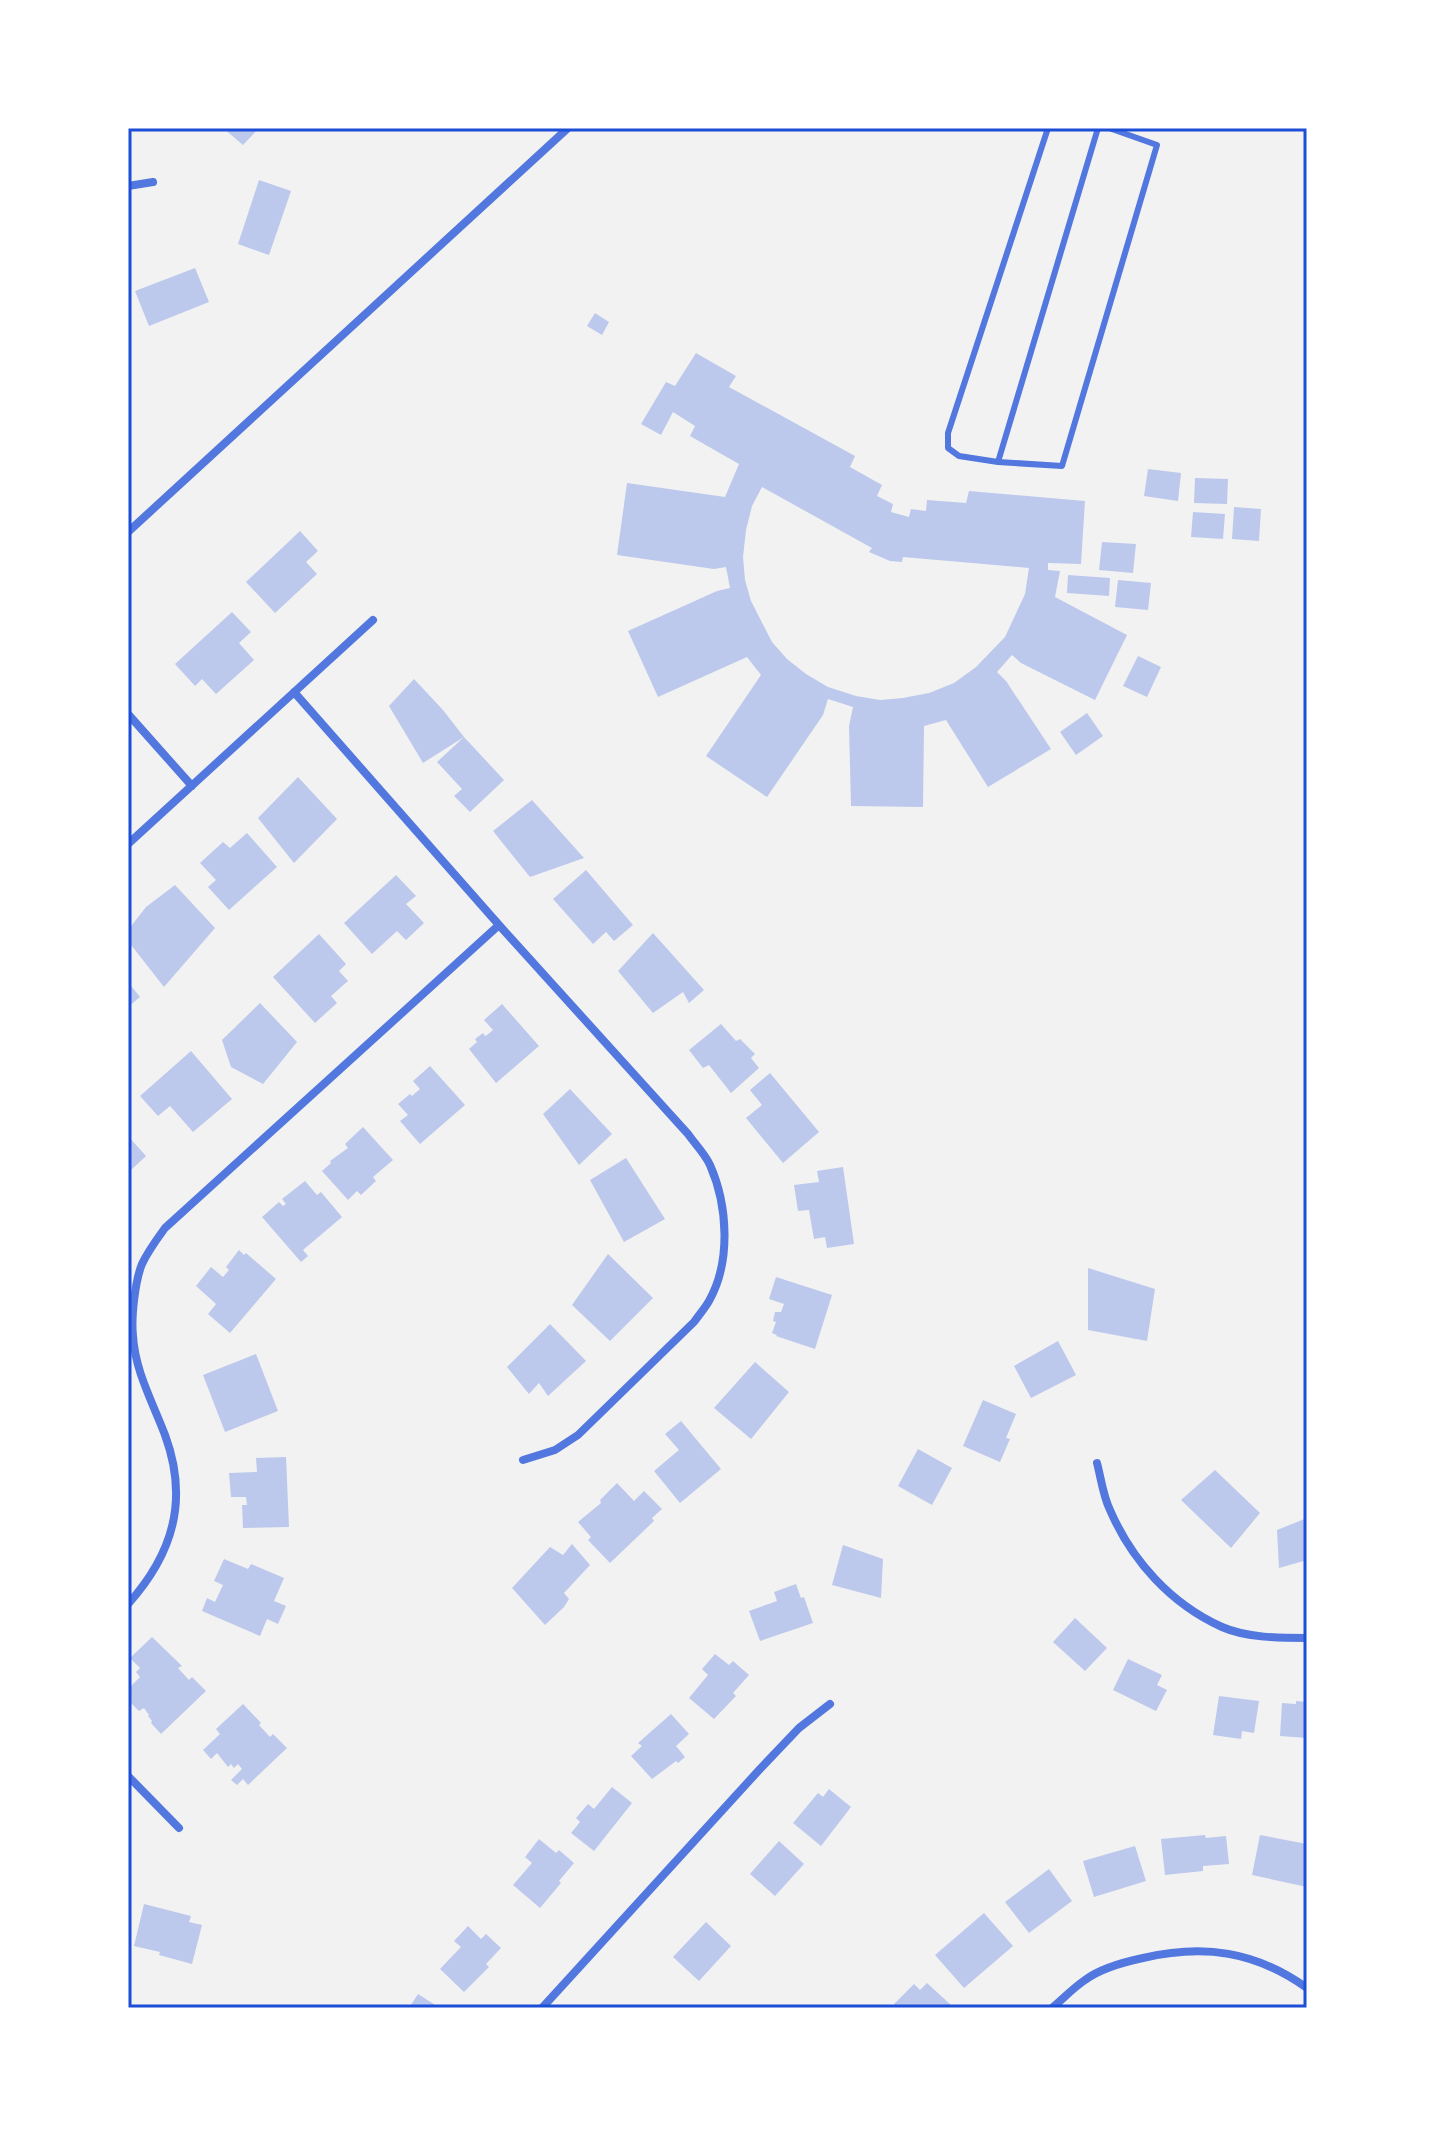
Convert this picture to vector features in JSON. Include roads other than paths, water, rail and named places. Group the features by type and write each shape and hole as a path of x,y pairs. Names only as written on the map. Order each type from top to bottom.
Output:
{"street":[{"path":"128,532 568,128"},
{"path":"128,186 153,182"},
{"path":"128,844 373,620"},
{"path":"294,692 695,1144 709,1163 720,1197 724,1234 721,1273 709,1301 694,1322 578,1435 555,1450 523,1460"},
{"path":"128,714 192,786"},
{"path":"128,1604 141,1590 165,1550 178,1491 174,1465 141,1374 133,1339 133,1311 141,1266 165,1228 499,925"},
{"path":"1097,1463 1109,1508 1134,1556 1165,1591 1223,1628 1249,1634 1307,1638"},
{"path":"542,2008 760,1769 799,1728 830,1704"},
{"path":"128,1776 179,1828"},
{"path":"1052,2008 1087,1978 1124,1962 1167,1952 1219,1951 1254,1959 1307,1988"}],"lane":[{"path":"1048,128 948,433 948,448 959,456 1062,466 1157,145 1109,128"},
{"path":"998,462 1098,128"}]}
